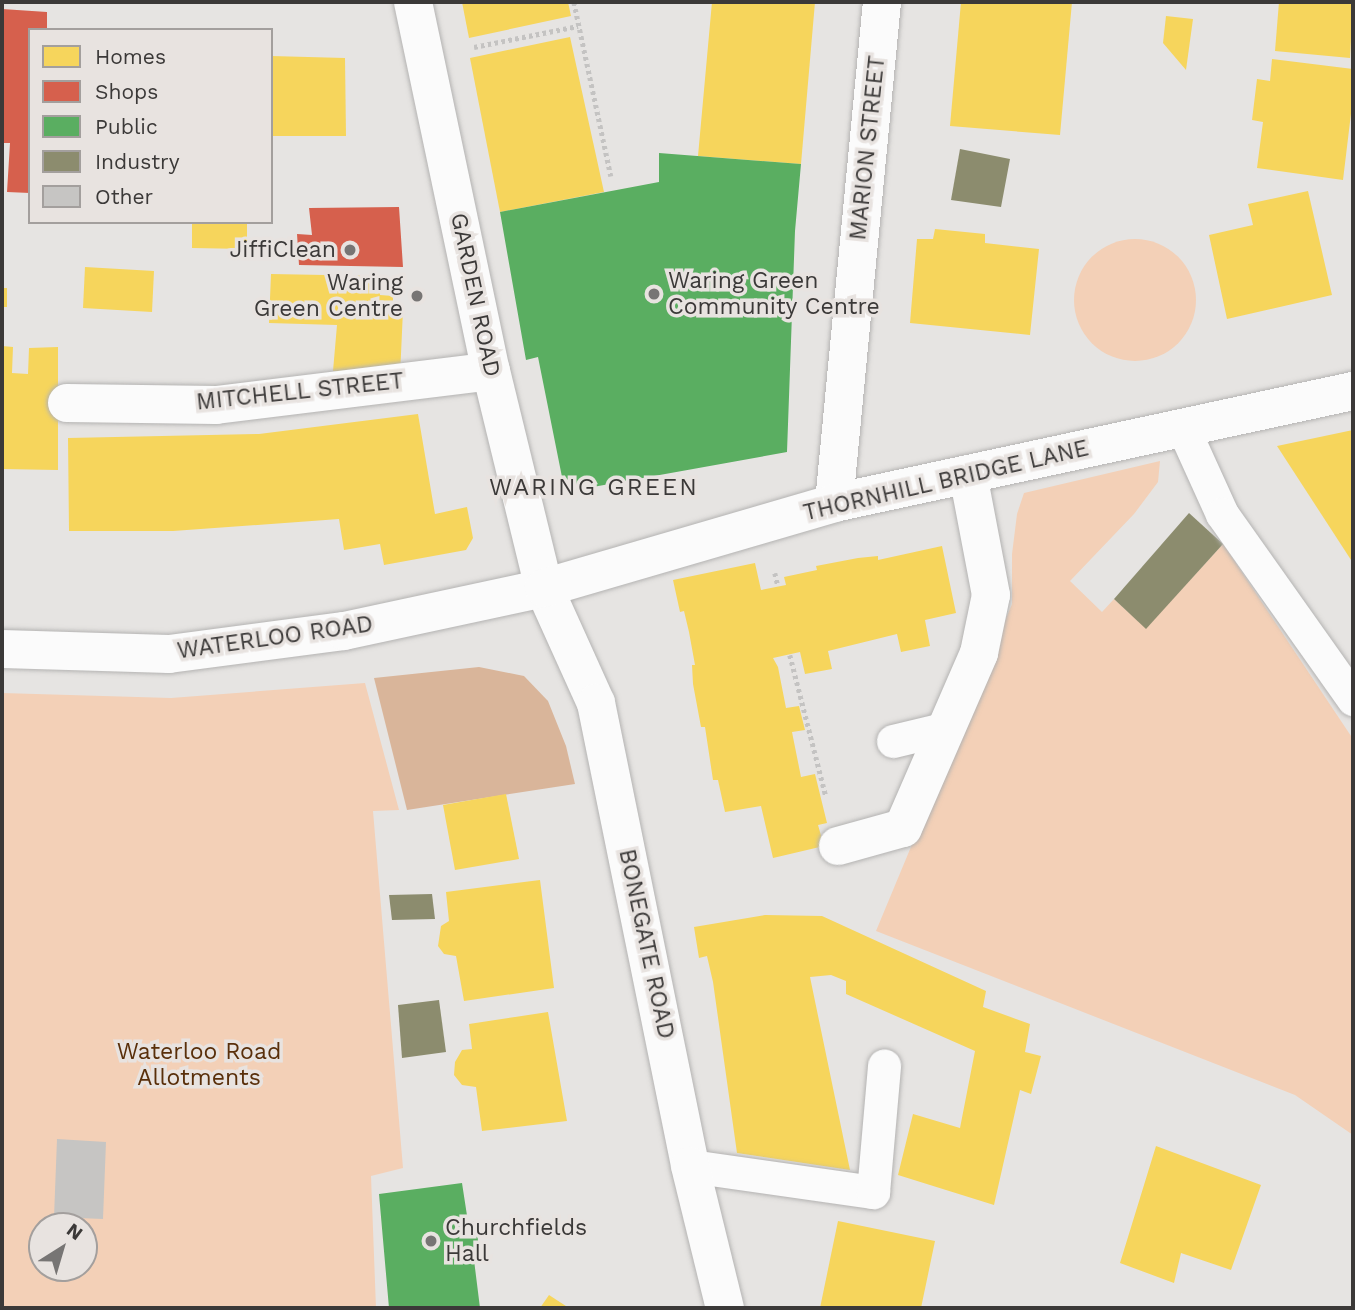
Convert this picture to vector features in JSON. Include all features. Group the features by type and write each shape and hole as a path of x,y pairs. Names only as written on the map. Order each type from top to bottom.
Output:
{"street":[{"name":"GARDEN ROAD","path":"413,2 491,371 544,588"},
{"name":"MARION STREET","path":"834,503 882,2"},
{"name":"MITCHELL STREET","path":"67,403 216,405 491,371"},
{"name":"THORNHILL BRIDGE LANE","path":"544,588 834,503 1353,391"},
{"path":"838,846 903,828 979,653 991,595 968,474"},
{"name":"WATERLOO ROAD","path":"2,649 169,654 344,631 544,588"},
{"name":"BONEGATE ROAD","path":"544,588 596,703 690,1166 725,1308"}],"lane":[{"path":"1183,428 1222,514 1353,699"},
{"path":"893,741 947,728"},
{"path":"690,1166 873,1192 884,1065"}],"path":[{"path":"573,2 611,176"},
{"path":"425,57 578,26"},
{"path":"790,654 838,846"}],"green space":[{"path":"1135,239 1158,244 1178,257 1191,277 1196,300 1191,323 1178,343 1158,356 1135,361 1112,356 1092,343 1079,323 1074,300 1079,277 1092,257 1112,244"},
{"path":"1160,461 1158,482 1134,514 1070,581 1102,612 1114,599 1146,628 1223,544 1353,739 1353,1135 1295,1095 876,931 1012,604 1012,554 1017,514 1024,493"},
{"name":"Waterloo Road Allotments","path":"365,683 399,810 373,811 403,1168 371,1176 376,1308 2,1308 2,693 171,698"}],"shaded area":[{"path":"479,667 524,676 548,701 566,746 575,784 407,810 374,678"}],"building: Homes":[{"path":"462,2 568,2 571,16 469,38"},
{"path":"712,2 815,2 801,164 698,156"},
{"path":"961,2 1072,2 1060,135 950,126"},
{"path":"1279,2 1353,2 1350,58 1275,51"},
{"path":"1166,16 1193,19 1186,70 1163,43"},
{"path":"570,37 604,192 500,212 470,58"},
{"path":"273,56 345,58 346,136 273,136"},
{"path":"1272,59 1353,69 1353,97 1343,180 1257,168 1263,122 1252,120 1257,79 1270,81"},
{"path":"1308,191 1332,295 1227,319 1209,235 1253,225 1248,204"},
{"path":"192,224 247,224 247,249 192,248"},
{"path":"935,229 985,234 985,243 1039,249 1030,335 910,323 917,239 933,239"},
{"path":"85,267 154,271 152,312 83,308"},
{"path":"271,274 380,276 380,295 393,296 393,308 403,310 400,376 333,371 337,325 269,323"},
{"path":"2,288 7,288 7,307 2,307"},
{"path":"2,346 13,347 12,373 28,374 29,348 58,347 58,470 2,469"},
{"path":"418,414 435,514 467,507 473,538 466,550 384,565 380,544 344,550 339,519 173,531 69,531 68,438 259,434"},
{"path":"1353,430 1353,563 1277,446"},
{"path":"942,546 956,613 925,620 930,646 901,652 897,634 828,651 832,669 805,674 800,652 773,658 778,667 786,708 799,706 805,730 792,732 801,777 815,774 827,823 818,825 824,846 773,858 761,806 725,812 718,780 713,780 705,727 701,727 693,684 692,665 695,665 689,632 684,611 680,612 673,580 755,563 761,590 786,585 784,577 817,570 816,566 878,556 878,560"},
{"path":"506,794 519,859 455,870 443,805"},
{"path":"540,880 554,988 464,1001 456,956 444,954 438,946 441,926 449,921 446,892"},
{"path":"765,915 822,916 986,991 983,1007 1030,1024 1025,1052 1041,1056 1031,1094 1020,1090 994,1205 898,1175 913,1114 960,1128 975,1051 846,994 846,981 831,975 810,977 850,1170 737,1153 713,982 707,956 699,958 694,927"},
{"path":"548,1012 567,1121 482,1131 476,1087 462,1085 454,1075 455,1062 462,1050 472,1049 469,1024"},
{"path":"1156,1146 1261,1185 1231,1270 1181,1253 1174,1283 1120,1263"},
{"path":"838,1221 935,1241 921,1308 820,1308"},
{"path":"549,1295 569,1308 540,1308"}],"building: Shops":[{"path":"2,9 47,12 47,28 28,28 28,193 7,192 10,143 2,143"},
{"name":"JiffiClean","path":"399,207 403,267 299,265 297,234 312,235 309,208"}],"building: Public":[{"name":"Waring Green Community Centre","path":"659,153 801,164 795,231 787,452 565,492 538,357 526,360 500,212 659,182"},
{"name":"Churchfields Hall","path":"462,1183 468,1222 475,1221 481,1260 474,1260 480,1308 389,1308 379,1194"}],"building: Industry":[{"path":"960,149 1010,159 1001,207 951,200"},
{"path":"1189,513 1223,544 1146,629 1114,599"},
{"path":"432,894 435,919 392,920 389,895"},
{"path":"439,1000 446,1052 402,1058 398,1005"}],"building: Other":[{"path":"57,1139 106,1142 103,1219 98,1219 98,1212 54,1212"}],"place":[{"name":"JiffiClean","path":"350,250"},
{"name":"Waring Green Community Centre","path":"654,294"},
{"name":"Waring Green Centre","path":"417,296"},
{"name":"Churchfields Hall","path":"431,1241"}],"district":[{"name":"WARING GREEN","path":"594,488"}]}
